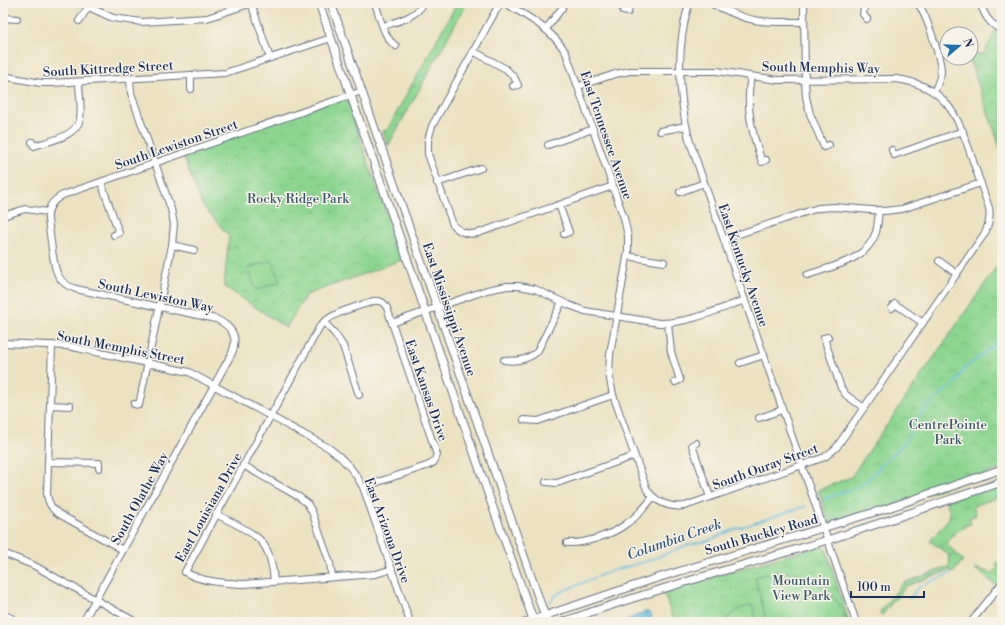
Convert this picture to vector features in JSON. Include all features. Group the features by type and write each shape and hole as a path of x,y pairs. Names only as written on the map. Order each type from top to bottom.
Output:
{"main road":[{"name":"East Mississippi Avenue","path":"319,3 531,621"},
{"name":"East Mississippi Avenue","path":"331,3 436,308 546,619"},
{"name":"South Buckley Road","path":"531,621 546,619 654,579 824,528 1002,469"},
{"name":"South Buckley Road","path":"563,622 654,591 828,539 1002,482"}],"street":[{"path":"79,21 86,5 113,18 142,22 215,16 251,3 270,58"},
{"path":"375,3 389,40 396,46"},
{"path":"383,26 412,15 424,3"},
{"path":"500,3 429,133 427,147 428,154 451,221 456,229 462,232 472,234 478,233 613,186"},
{"name":"East Tennessee Avenue","path":"505,3 546,28 566,53 594,129 627,228 627,256 609,365 610,382 613,395 644,485 653,497"},
{"path":"623,11 628,12 630,3"},
{"name":"East Kentucky Avenue","path":"689,3 682,34 680,71 686,126 704,183 856,622"},
{"path":"710,3 753,20 770,22 804,22"},
{"path":"804,3 806,97 810,114 824,147 829,145"},
{"path":"865,3 863,14 867,19"},
{"path":"917,3 923,12 940,64 940,77 934,92"},
{"path":"980,3 987,20 1002,30"},
{"path":"546,28 562,8"},
{"path":"3,18 17,19"},
{"name":"South Kittredge Street","path":"3,76 41,83 190,75 232,71 331,38"},
{"path":"473,51 510,72 518,85 513,86"},
{"name":"South Memphis Way","path":"578,86 623,72 680,71 717,71 778,80 896,79 912,82 934,92 949,106 963,131 981,183"},
{"name":"South Kittredge Street","path":"190,75 191,89"},
{"path":"751,76 748,95 749,120 754,141 762,162 766,160"},
{"path":"130,78 131,93 174,218 172,245 139,405 134,404"},
{"path":"32,142 34,146 66,135 78,127 80,113 78,82"},
{"name":"South Lewiston Street","path":"48,212 51,205 58,197 362,91"},
{"path":"660,132 686,126"},
{"path":"548,145 594,129"},
{"path":"892,150 894,155 963,131"},
{"path":"438,183 481,168"},
{"path":"101,182 118,234 114,235"},
{"path":"680,192 704,183"},
{"path":"724,239 818,208 834,207 893,211 911,207 981,183"},
{"name":"South Ouray Street","path":"653,497 668,506 680,506 802,466 831,453 957,274 988,226 990,215 989,208 981,183"},
{"path":"559,205 569,232 564,234"},
{"path":"3,216 25,209 48,212"},
{"path":"807,275 852,259 864,251 869,246 875,234 879,210"},
{"name":"South Lewiston Way","path":"48,212 54,266 60,282 71,288 216,319 227,324 231,328 235,337 235,347 215,385"},
{"path":"172,245 194,250"},
{"path":"627,256 664,262"},
{"path":"938,261 957,274"},
{"path":"392,323 487,290 507,286 519,286 535,289 585,311 648,322 668,323 688,320 745,300"},
{"name":"East Kansas Drive","path":"324,322 338,313 376,301 385,304 437,455 434,462 363,487"},
{"path":"504,360 516,362 537,352 562,302"},
{"path":"892,308 895,304 922,323"},
{"path":"324,322 343,346 360,395"},
{"name":"East Louisiana Drive","path":"324,322 317,331 185,572 197,578 230,584 244,584 376,574 392,569"},
{"path":"668,323 671,352 680,380 675,382"},
{"path":"828,337 824,338 841,388 846,395 864,408"},
{"name":"South Memphis Street","path":"3,343 75,347 148,362 189,372 230,393"},
{"path":"52,345 48,500 54,510 123,550"},
{"path":"740,363 764,355"},
{"name":"South Olathe Way","path":"83,622 215,385"},
{"name":"East Arizona Drive","path":"230,393 337,454 351,467 363,487 410,622"},
{"path":"524,420 538,421 613,395"},
{"path":"50,405 70,406"},
{"path":"758,418 782,410"},
{"path":"696,443 692,445 710,497"},
{"path":"546,482 557,482 634,456"},
{"path":"48,462 99,463 99,468"},
{"path":"243,465 307,503 312,512 330,563 332,578"},
{"path":"567,543 578,544 618,530 634,518 653,497"},
{"path":"216,514 253,535 262,543 272,568 274,582"},
{"path":"3,553 28,563 136,622"},
{"path":"971,622 1002,583"},
{"path":"3,614 15,620 14,622"}],"green space":[{"path":"457,3 467,3 388,146 383,131 387,130"},
{"path":"997,28 1002,30 1002,153 972,66 979,66 979,54 983,55"},
{"name":"Rocky Ridge Park","path":"350,95 348,104 402,259 407,258 306,295 286,328 224,286 229,236 202,205 182,153"},
{"name":"CentrePointe Park","path":"1002,259 1002,469 824,528 827,517 821,499 822,498 818,490 851,477"},
{"path":"272,260 280,282 256,290 248,268"},
{"path":"1002,481 1002,496 973,506 976,515 969,518 971,524 956,531 946,544 963,560 953,573 950,570 906,586 882,615 879,613 903,583 948,567 950,563 948,554 930,541 949,518 950,513 946,501"},
{"name":"Mountain View Park","path":"820,546 826,549 849,622 674,622 664,593 707,578"},
{"path":"1001,559 1003,574 998,587 974,568 989,572 991,575 998,568 996,564"},
{"path":"789,572 808,578 824,588 837,602 846,620 841,622 767,622 755,577 771,573"},
{"path":"752,605 757,622 724,622 736,611"}],"water":[{"path":"645,612 651,614 652,622 626,621 627,620"}],"waterway":[{"name":"Columbia Creek","path":"824,499 860,486 868,479 905,442 920,415 928,405 954,384 965,368 992,347 1002,336"},
{"name":"Columbia Creek","path":"550,602 555,596 563,591 611,571 651,560 687,545 707,541 733,530 806,506"},
{"path":"909,599 919,587 951,573"}]}
